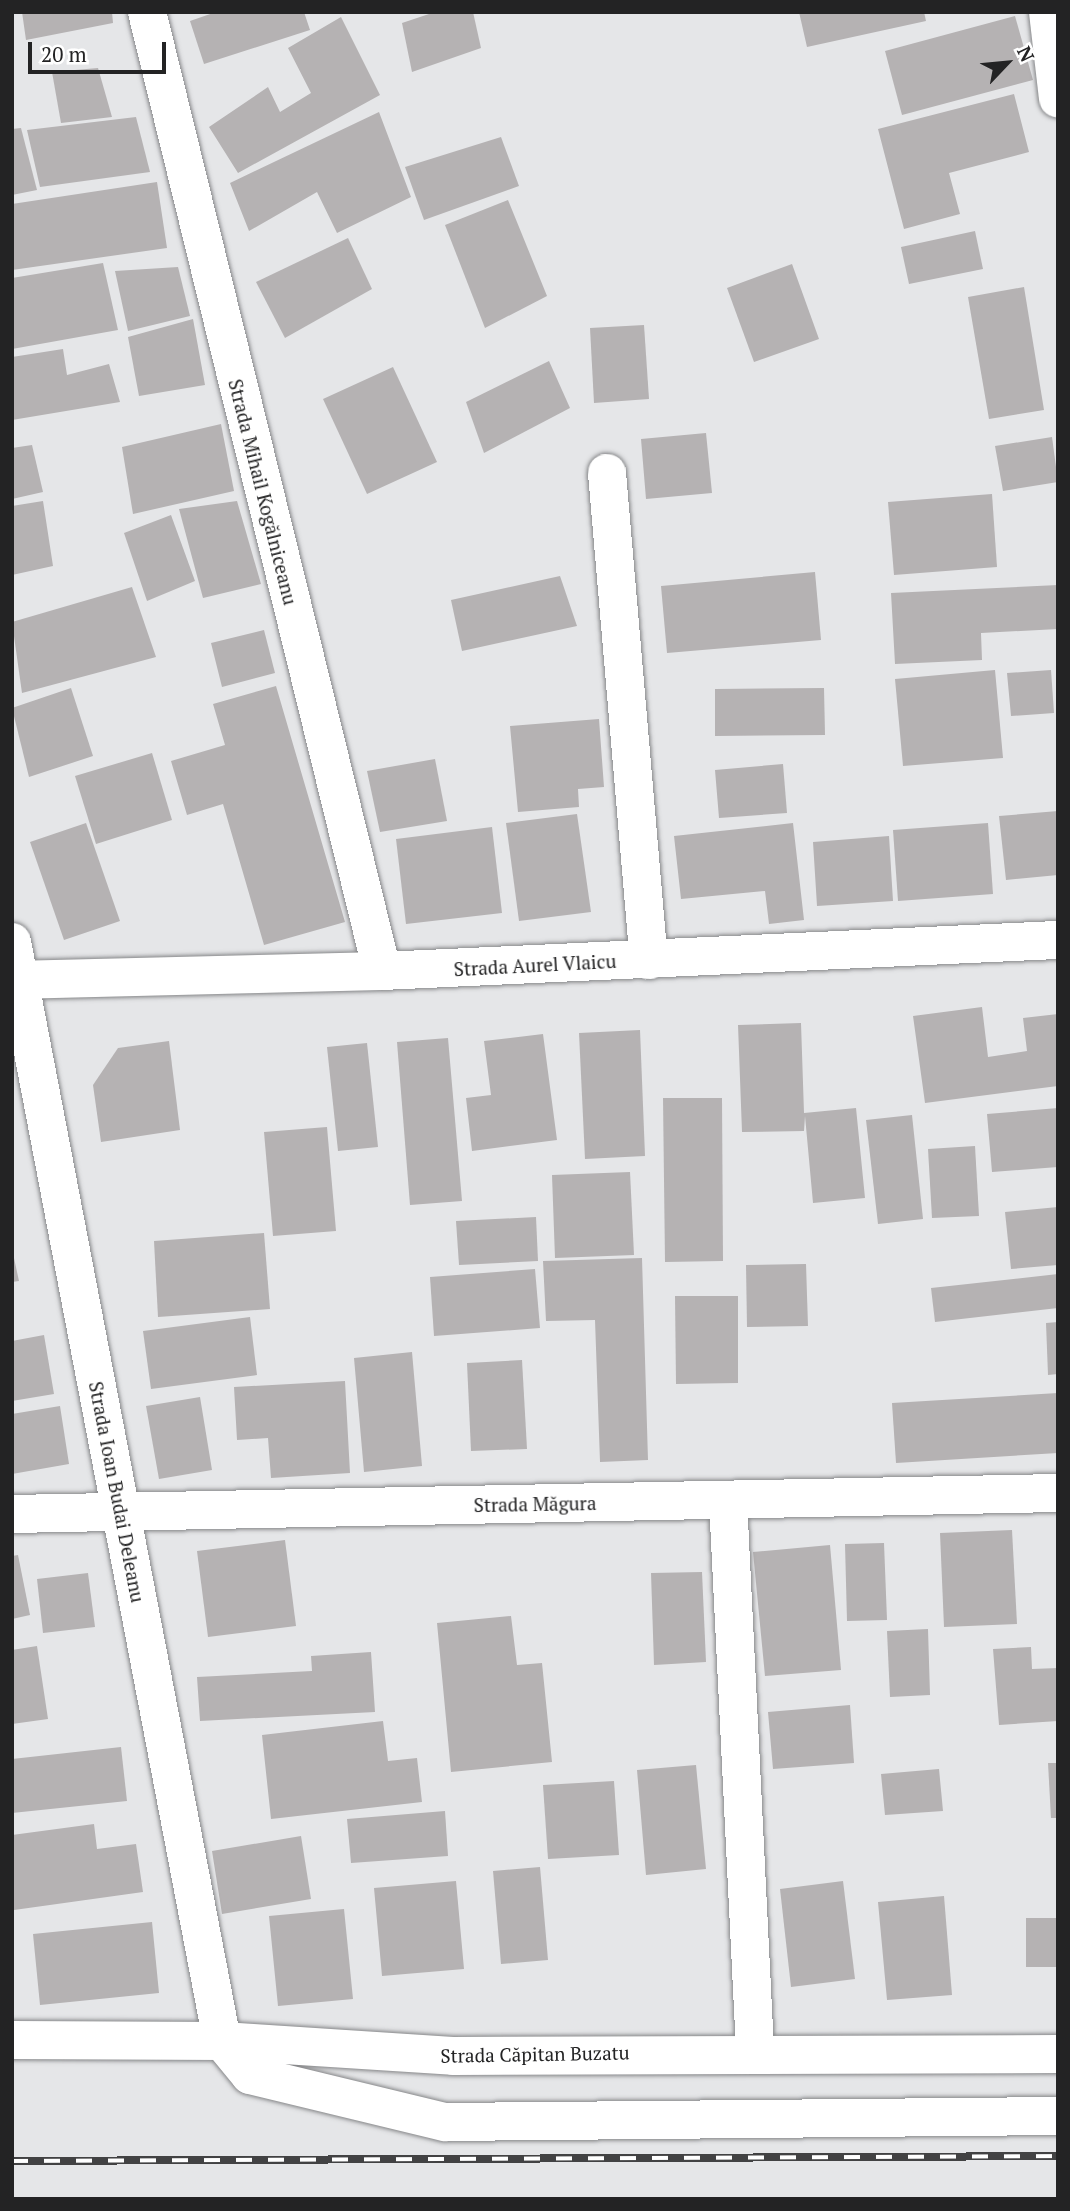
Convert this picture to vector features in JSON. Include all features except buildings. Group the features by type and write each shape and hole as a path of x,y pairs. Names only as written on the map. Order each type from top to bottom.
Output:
{"street":[{"name":"Strada Mihail Kogălniceanu","path":"147,12 382,971"},
{"path":"1048,12 1058,98"},
{"path":"607,473 649,960"},
{"name":"Strada Aurel Vlaicu","path":"16,979 382,971 1058,940"},
{"name":"Strada Ioan Budai Deleanu","path":"12,942 16,979 222,2042"},
{"name":"Strada Măgura","path":"12,1514 1058,1493"},
{"path":"728,1500 755,2051"},
{"name":"Strada Căpitan Buzatu","path":"12,2040 222,2042 453,2056 755,2051 1058,2054"},
{"path":"222,2042 250,2075 445,2122 1058,2116"}],"railway":[{"path":"12,2161 1058,2156"}]}
